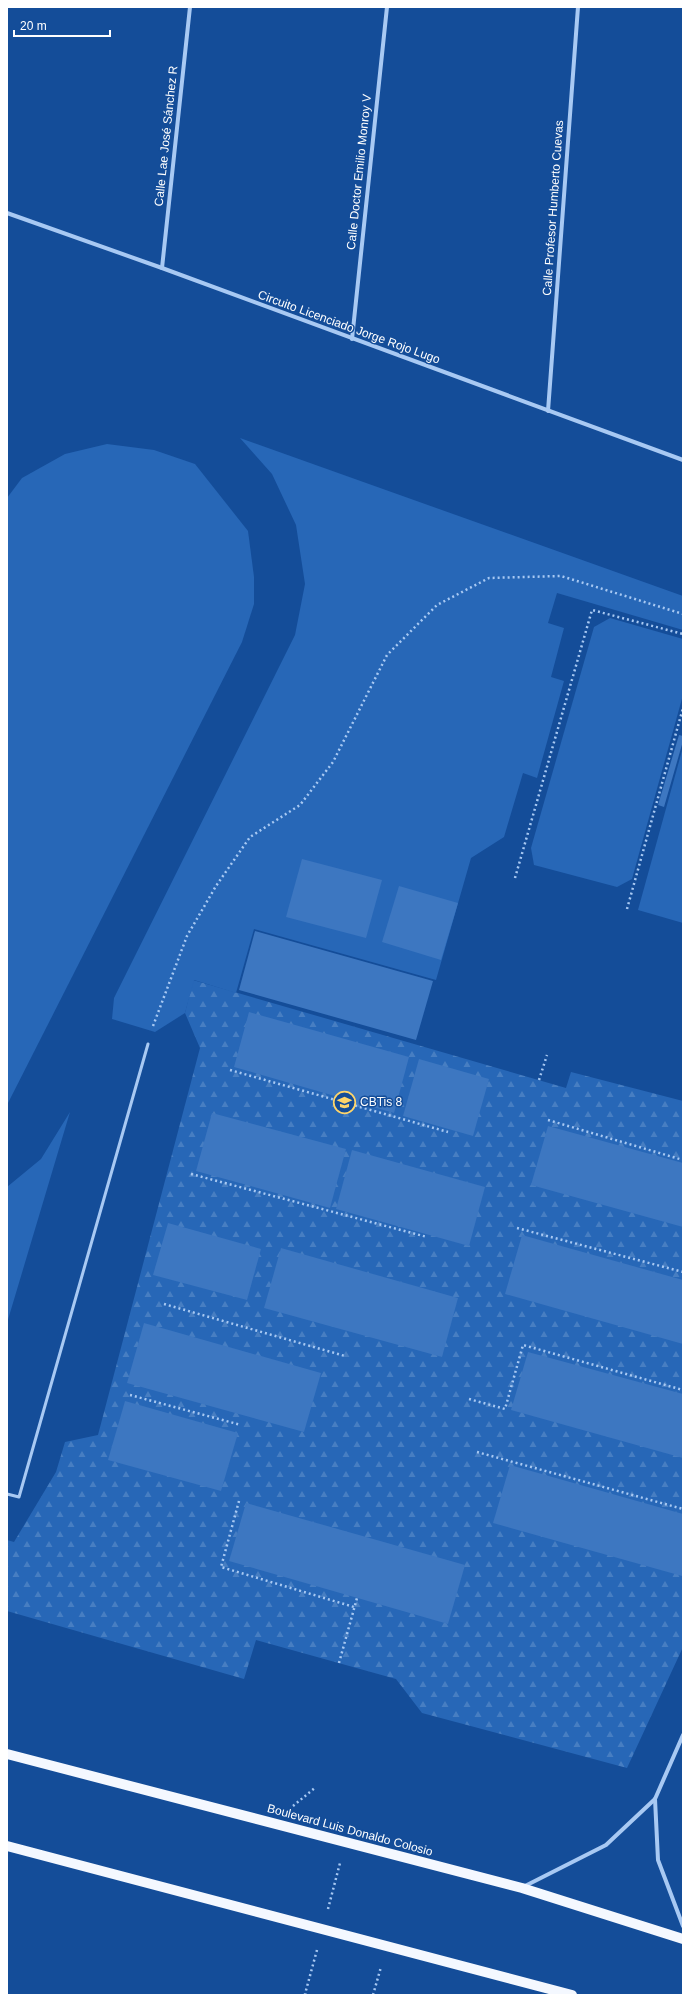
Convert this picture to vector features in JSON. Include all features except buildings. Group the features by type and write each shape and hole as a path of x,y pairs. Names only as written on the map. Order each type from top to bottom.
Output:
{"main road":[{"name":"Boulevard Luis Donaldo Colosio","path":"7,1754 522,1888 683,1939"},
{"path":"7,1846 572,1995"}],"street":[{"name":"Calle Lae José Sánchez R","path":"162,268 190,7"},
{"name":"Calle Doctor Emilio Monroy V","path":"352,339 387,7"},
{"name":"Calle Profesor Humberto Cuevas","path":"548,410 578,7"},
{"name":"Circuito Licenciado Jorge Rojo Lugo","path":"7,213 162,268 683,460"},
{"path":"522,1888 606,1845 655,1799 683,1736"},
{"path":"655,1799 658,1860 683,1926"}],"lane":[{"path":"7,1494 19,1497 148,1044"}],"path":[{"path":"148,1044 159,1007 187,936 216,886 250,837 300,805 333,762 387,655 437,606 489,578 561,576 683,614"},
{"path":"515,878 592,610 683,634"},
{"path":"627,908 683,708"},
{"path":"539,1080 547,1055"},
{"path":"230,1070 448,1132"},
{"path":"548,1120 683,1160"},
{"path":"191,1174 427,1237"},
{"path":"517,1228 683,1272"},
{"path":"164,1304 345,1356"},
{"path":"468,1399 505,1409 523,1345 683,1390"},
{"path":"130,1395 241,1425"},
{"path":"477,1452 683,1509"},
{"path":"239,1501 221,1567 354,1607"},
{"path":"339,1663 357,1598"},
{"path":"373,1995 386,1945"}],"green space":[{"path":"240,438 683,596 683,630 557,593 548,623 564,628 551,677 564,681 537,778 523,773 504,837 471,858 436,980 254,929 236,993 194,980 185,1013 155,1032 112,1019 114,998 295,635 305,584 296,525 272,474"},
{"path":"107,444 154,450 195,464 248,531 254,577 254,604 242,642 7,1105 7,498 22,478 65,454"},
{"path":"610,618 683,639 683,695 632,879 617,887 534,865 531,848 594,627"},
{"path":"683,747 683,923 638,910"},
{"path":"193,980 566,1088 571,1072 683,1101 683,1647 627,1768 422,1713 396,1679 256,1640 244,1679 7,1611 7,1540 14,1542 56,1472 65,1442 98,1435 200,1048 185,1013"},
{"path":"70,1112 7,1323 7,1187 41,1159"}],"place":[{"name":"CBTis 8","path":"345,1102"}]}
